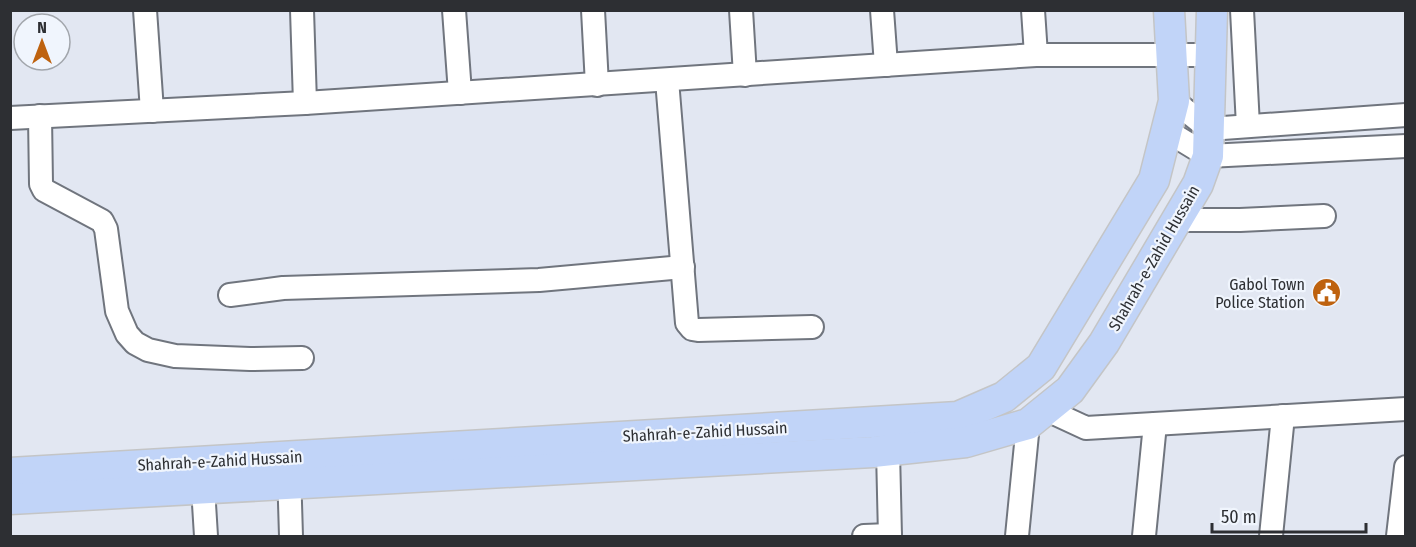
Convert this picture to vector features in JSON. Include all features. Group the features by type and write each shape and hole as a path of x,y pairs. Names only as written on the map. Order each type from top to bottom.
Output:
{"main road":[{"name":"Shahrah-e-Zahid Hussain","path":"10,499 202,475 958,417 1004,397 1041,367 1154,180 1174,101 1169,10"},
{"name":"Shahrah-e-Zahid Hussain","path":"289,470 888,451 966,442 1037,416 1070,390 1104,343 1198,184 1209,142 1212,10"},
{"name":"Shahrah-e-Zahid Hussain","path":"10,473 202,475"}],"street":[{"path":"145,10 152,111"},
{"path":"302,10 305,103"},
{"path":"454,10 460,93"},
{"path":"593,10 597,85"},
{"path":"741,10 745,75"},
{"path":"882,10 886,65"},
{"path":"1034,10 1036,55"},
{"path":"1242,10 1248,126"},
{"path":"10,118 305,103 1036,55 1212,55"},
{"path":"667,80 687,323 692,329 812,327"},
{"path":"1174,101 1209,142"},
{"path":"1209,142 1248,126 1406,115"},
{"path":"40,116 41,184 50,194 102,221 106,229 117,311 127,334 135,343 148,351 175,356 250,359 302,358"},
{"path":"1167,130 1209,142 1406,146"},
{"path":"1178,220 1324,216"},
{"path":"230,295 284,288 539,280 683,267"},
{"path":"1017,537 1037,416 1086,428 1406,409"},
{"path":"1272,537 1283,416"},
{"path":"1144,537 1155,424"},
{"path":"864,537 890,536 888,451"},
{"path":"1398,537 1406,467"},
{"path":"289,470 291,537"},
{"path":"202,475 206,537"}],"place":[{"name":"Gabol Town Police Station","path":"1326,293"}]}
